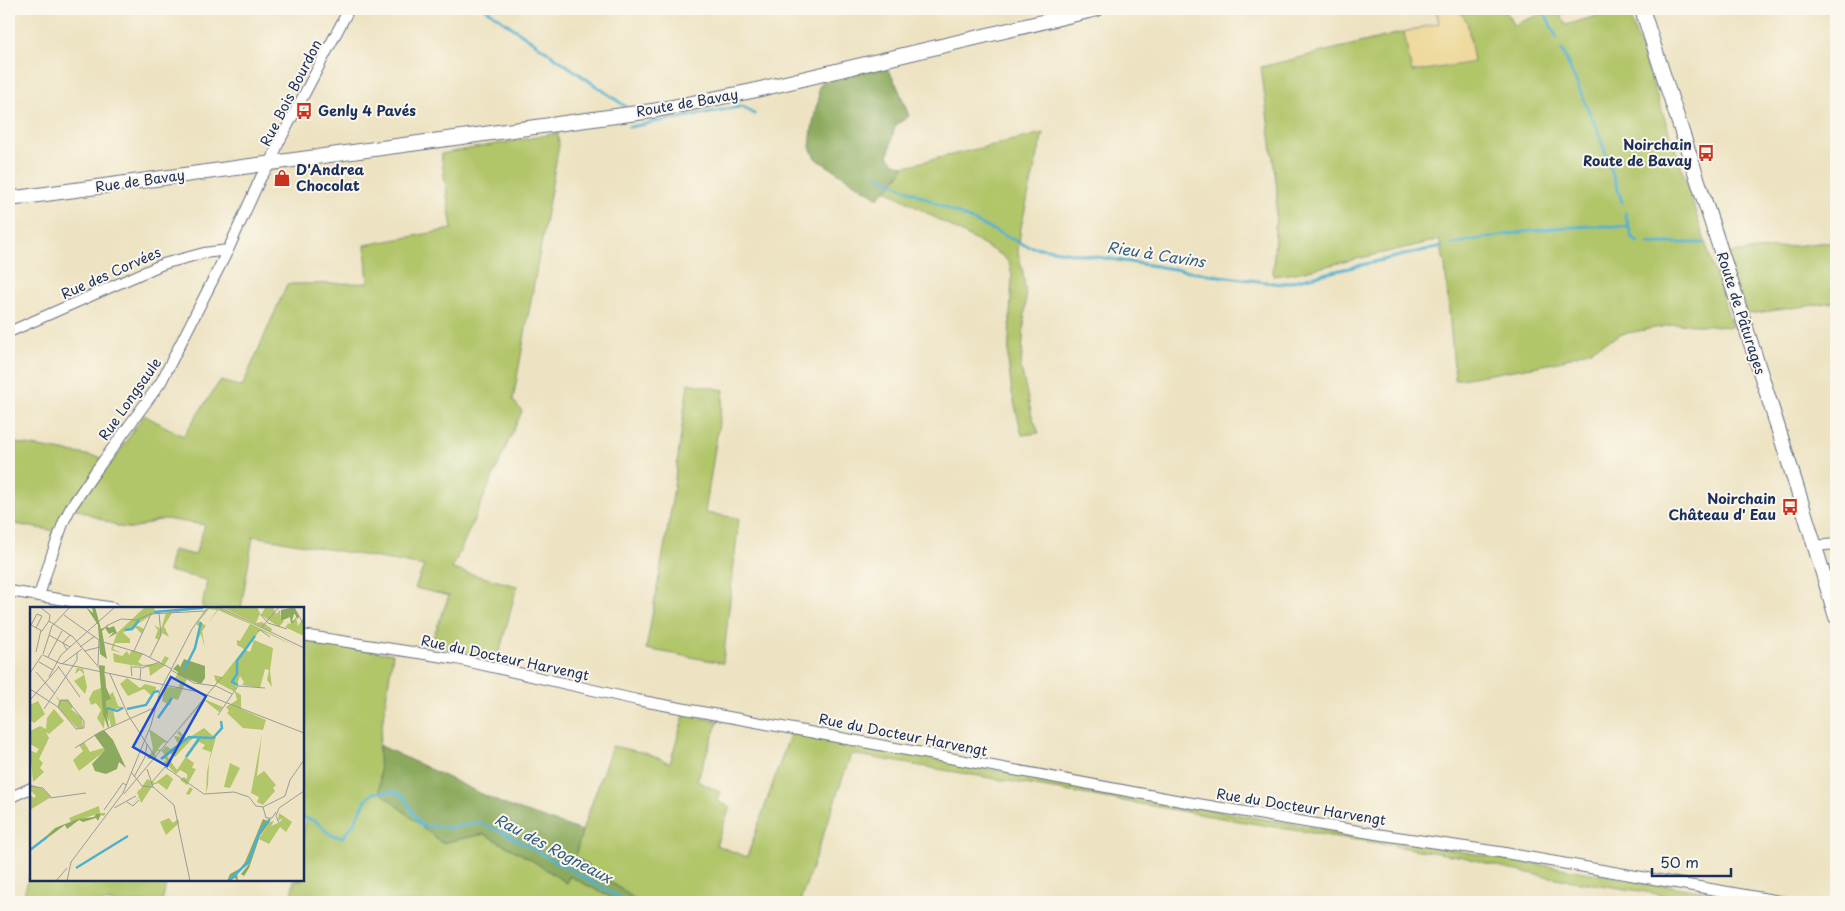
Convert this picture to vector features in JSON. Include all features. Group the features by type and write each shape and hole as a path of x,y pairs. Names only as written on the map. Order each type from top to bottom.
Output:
{"main road":[{"name":"Route de Bavay","path":"271,163 652,111 742,93 1063,12 1097,9"},
{"name":"Route de Pâturages","path":"1642,9 1815,546 1836,617"},
{"name":"Rue de Bavay","path":"9,199 271,163"}],"street":[{"name":"Rue Bois Bourdon","path":"271,163 278,144 349,9"},
{"name":"Rue Longsaule","path":"40,596 64,521 95,472 161,382 228,250 261,178 271,163"},
{"name":"Rue des Corvées","path":"9,332 163,264 204,253 228,250"},
{"path":"1815,546 1836,544"},
{"path":"9,591 40,596 73,606 94,607"},
{"name":"Rue du Docteur Harvengt","path":"304,635 456,659 637,700 1182,801 1376,834 1500,852 1785,902"},
{"path":"9,798 30,788"}],"green space":[{"path":"1458,9 1505,9 1513,25 1558,9 1566,25 1603,14 1602,9 1627,9 1683,172 1732,327 1677,324 1622,334 1590,350 1555,363 1455,380 1445,265 1439,240 1296,273 1273,276 1277,190 1261,67 1404,32 1412,72 1474,61 1467,22"},
{"path":"880,61 894,80 909,116 895,126 888,156 894,163 905,166 897,178 878,198 815,158 810,147 816,107 819,100 818,89 827,74"},
{"path":"558,133 559,145 513,400 522,411 452,569 517,586 498,658 430,645 449,596 415,588 424,566 253,536 241,607 202,607 207,580 168,571 173,550 195,555 205,525 166,519 133,529 120,527 72,507 60,532 9,523 9,442 99,457 110,465 144,415 183,436 220,381 242,387 287,284 368,283 365,245 452,229 441,154"},
{"path":"1043,133 1021,227 1018,252 1026,297 1021,368 1032,416 1039,433 1022,435 1012,393 1008,361 1012,275 1009,263 1003,256 886,190 905,166"},
{"path":"1836,241 1836,302 1741,315 1722,254"},
{"path":"688,383 724,390 705,513 739,518 723,663 646,649 670,515"},
{"path":"304,640 393,654 379,745 380,792 442,843 484,834 530,859 567,883 569,876 620,902 290,902 294,881 304,881 304,830 306,819 304,818"},
{"path":"684,715 718,721 697,781 720,792 717,801 730,807 716,845 747,857 789,737 789,732 1233,814 1767,902 1704,902 1567,880 1512,870 1463,857 1268,826 851,754 800,902 639,902 575,856 612,746 645,753 670,763"},
{"path":"379,745 503,804 582,831 575,857 639,902 620,902 569,876 567,883 530,859 484,834 442,843 380,792"},
{"path":"30,873 30,881 167,881 162,902 22,902"}],"sand":[{"path":"1436,9 1458,9 1467,22 1474,62 1412,72 1404,32 1439,23"}],"waterway":[{"name":"Rieu à Cavins","path":"486,9 625,106"},
{"path":"1543,9 1557,38"},
{"path":"1562,50 1599,134 1622,202"},
{"path":"629,127 743,106 754,114"},
{"name":"Rieu à Cavins","path":"878,176 1027,246 1281,284 1442,246"},
{"path":"1625,213 1632,238 1638,242"},
{"path":"1452,244 1562,228 1584,226 1629,227"},
{"path":"1648,243 1704,243"},
{"name":"Rau des Rogneaux","path":"304,818 317,822 331,835 343,837 354,823 366,800 373,793 395,792 404,797 421,826 449,828 479,822 508,835 628,902"}],"place":[{"name":"Genly 4 Pavés","path":"304,111"},
{"name":"Noirchain Route de Bavay","path":"1706,153"},
{"name":"D'Andrea Chocolat","path":"282,178"},
{"name":"Noirchain Château d' Eau","path":"1790,507"}]}
